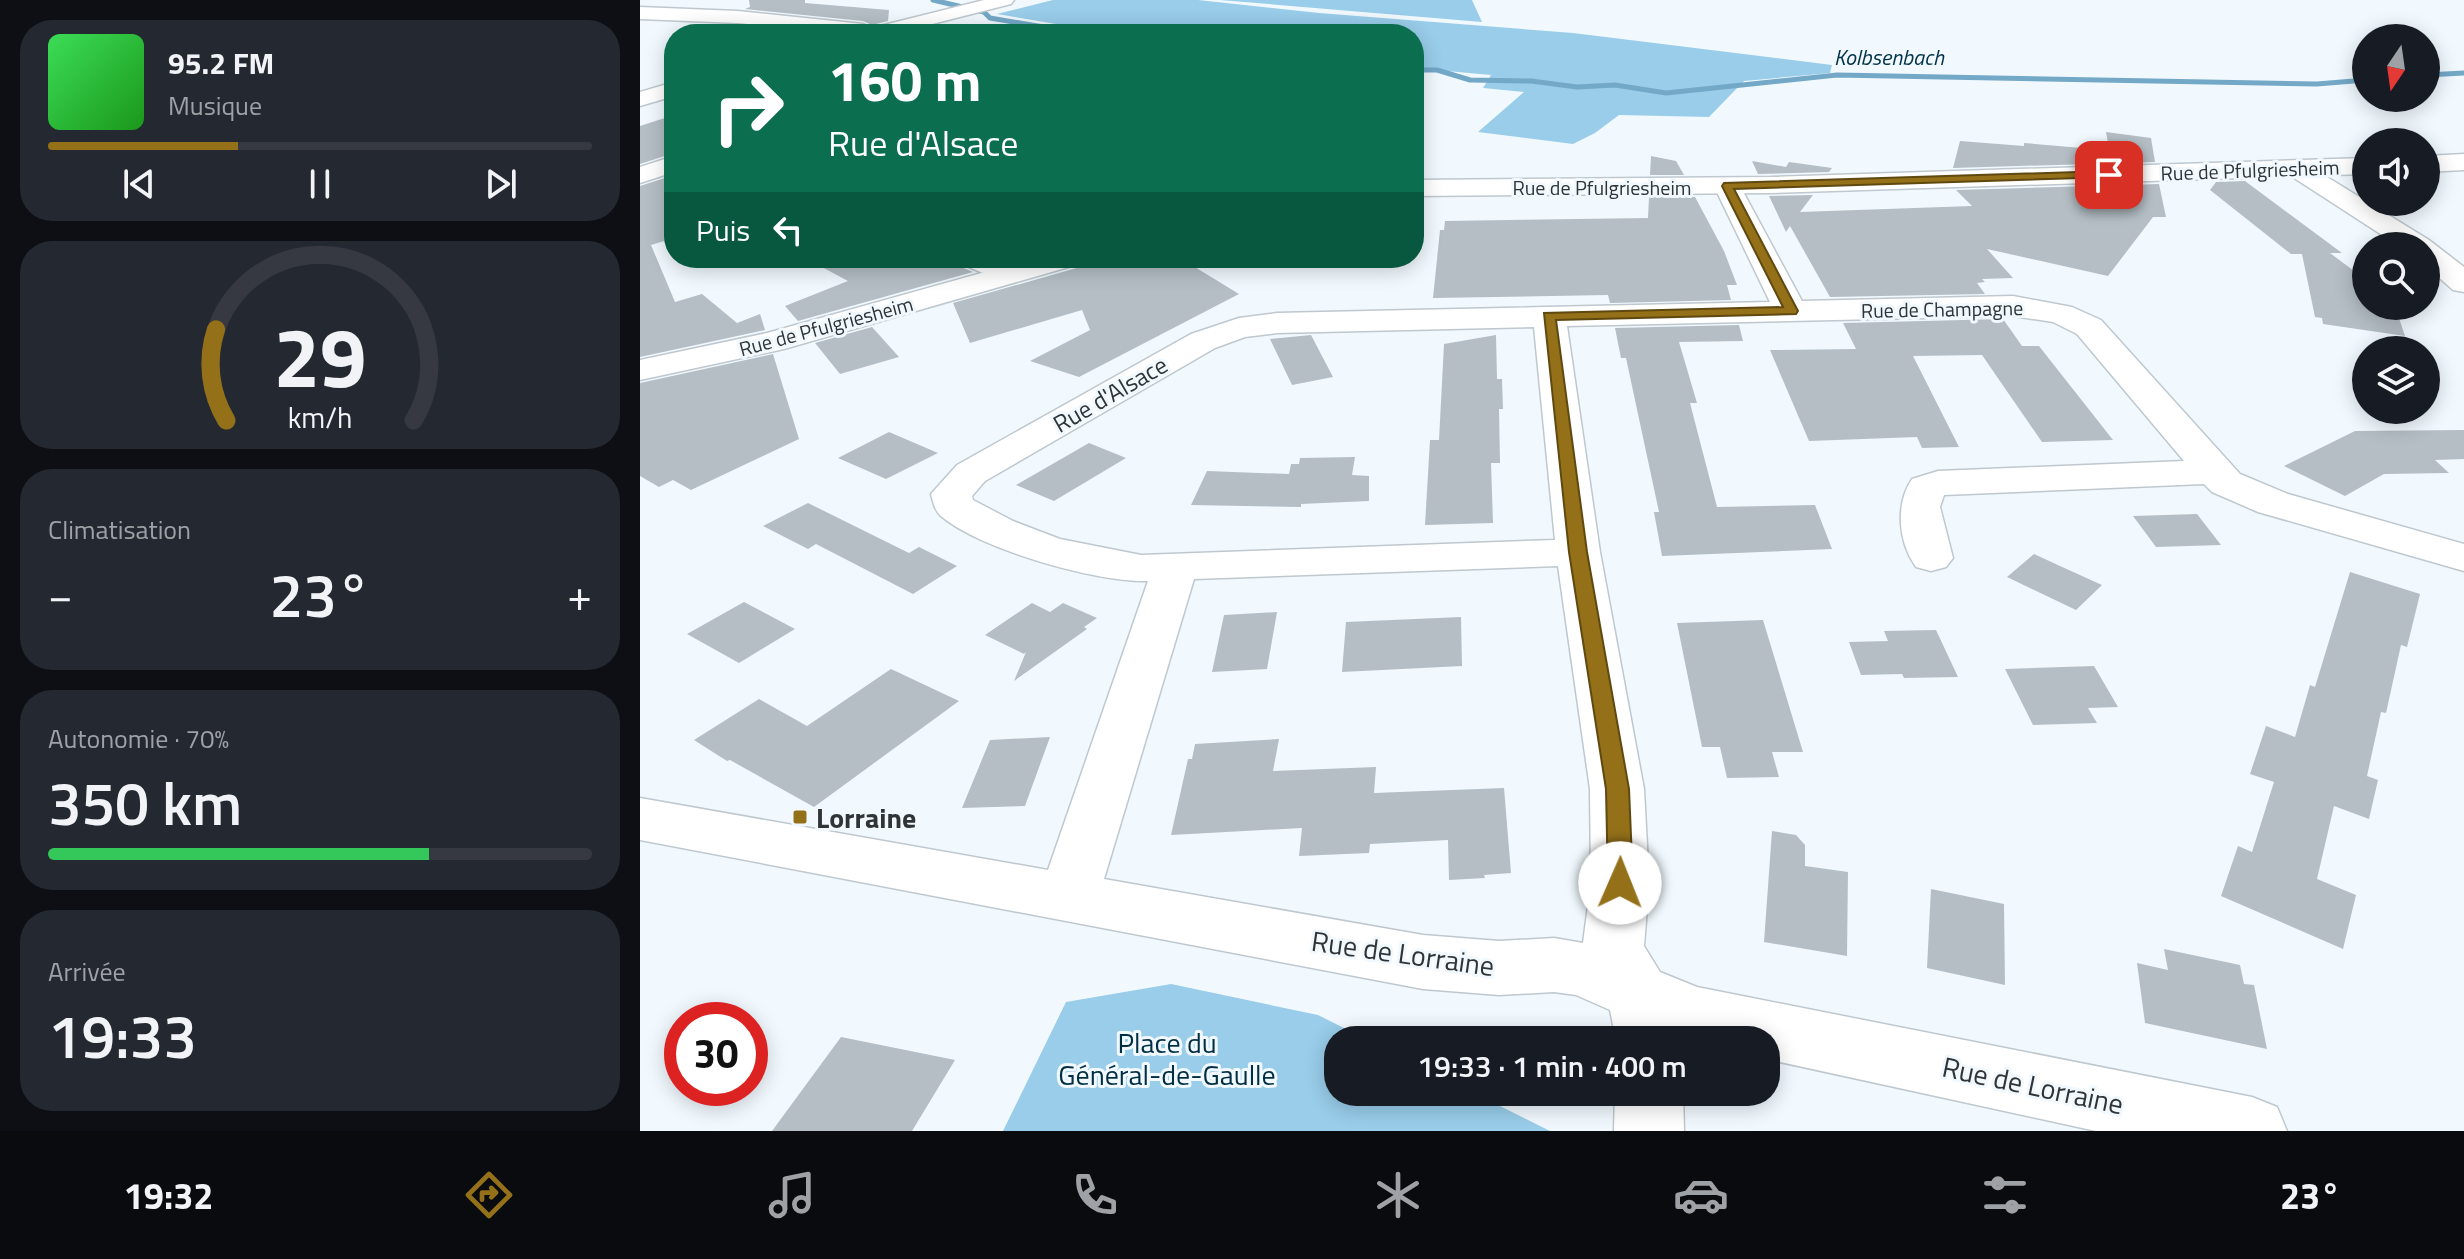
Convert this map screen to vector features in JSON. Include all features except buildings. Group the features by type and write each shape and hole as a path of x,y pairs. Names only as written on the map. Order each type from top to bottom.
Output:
{"street":[{"path":"906,24 1005,0"},
{"path":"640,13 804,24"},
{"path":"640,99 664,92"},
{"path":"2440,163 2464,162"},
{"path":"640,175 664,167"},
{"name":"Rue de Pfulgriesheim","path":"1424,188 1727,186 2352,167"},
{"path":"2297,169 2400,232"},
{"path":"1727,186 1791,311"},
{"path":"2440,258 2464,283"},
{"path":"996,268 1010,274"},
{"name":"Rue de Pfulgriesheim","path":"640,370 772,342 1032,268"},
{"name":"Rue de Champagne","path":"1791,311 1994,306 2029,307 2061,314 2079,321 2098,335 2226,483 2273,503 2464,558"},
{"name":"Rue d'Alsace","path":"1578,552 1175,568 1105,565 1045,549 968,515 955,507 951,494 971,473 1203,341 1239,328 1277,323 1791,311"},
{"path":"1549,316 1578,552 1617,789 1620,883 1613,949 1644,1017"},
{"path":"1931,558 1919,507 1926,488 1938,483 2214,472"},
{"path":"1069,896 1175,568"},
{"name":"Rue de Lorraine","path":"640,819 1423,962 1499,968 1554,965 1581,969 1644,1017 1694,1015 2252,1131"},
{"path":"1649,1106 1649,1131"}],"green space":[{"path":"1053,0 1198,0 1573,33 1832,65 1830,73 1744,81 1709,117 1619,115 1595,133 1573,144 1478,132 1524,92 1483,88 1491,75 1424,69 1424,24 1056,24 997,14"},
{"path":"1220,0 1472,0 1482,22"},
{"name":"Place du Général-de-Gaulle","path":"1171,984 1318,1015 1340,1026 1324,1026 1324,1106 1500,1106 1550,1131 1003,1131 1066,1002"}],"waterway":[{"name":"Kolbsenbach","path":"933,0 984,12 990,18 1026,24"},
{"name":"Kolbsenbach","path":"1424,70 1437,70 1470,80 1531,81 1577,87 1615,85 1666,93 1837,75 2317,84 2352,81"},
{"name":"Kolbsenbach","path":"2440,74 2464,73"}],"place":[{"name":"Lorraine","path":"800,817"}],"route":[{"path":"1620,883 1617,789 1578,552 1549,316 1791,311 1727,186 2109,175"}]}
